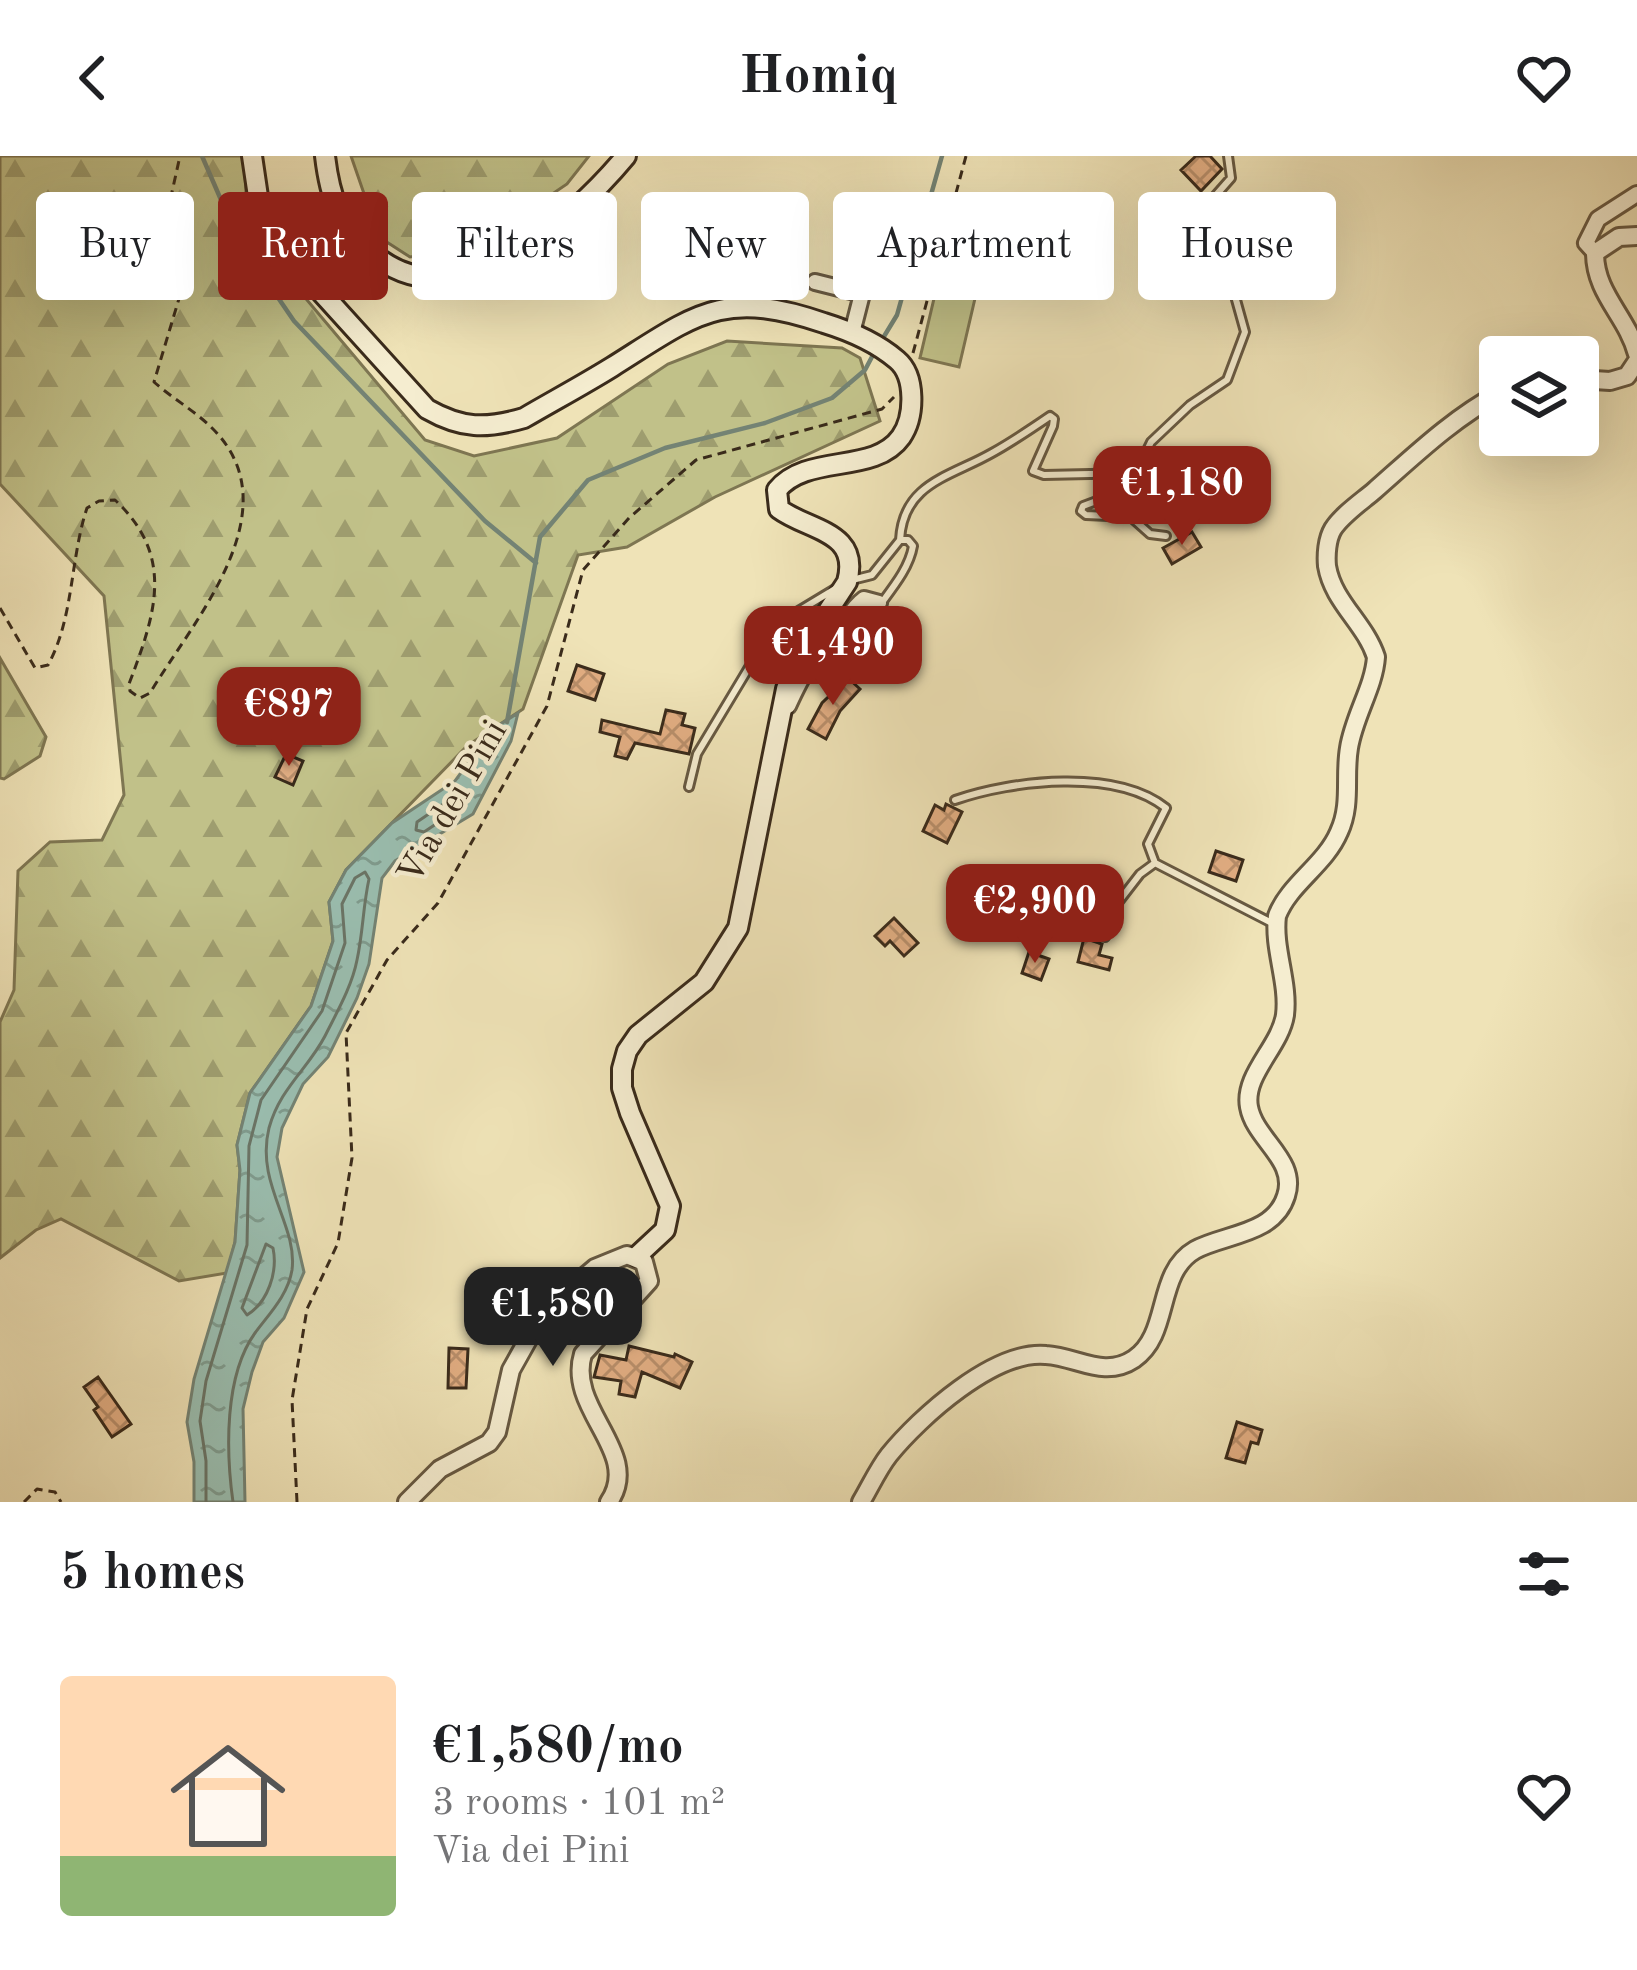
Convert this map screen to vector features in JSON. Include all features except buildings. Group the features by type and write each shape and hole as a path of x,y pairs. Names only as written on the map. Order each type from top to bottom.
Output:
{"main road":[{"path":"252,156 260,210 272,238 427,410 452,424 495,426 524,418 687,319 726,307 763,307 850,332 906,373 908,422 890,448 802,472 777,490 779,509 843,546 850,562 847,582 798,657 778,728 738,928 704,982 638,1035 627,1051 622,1088 670,1206 665,1230 637,1256"},
{"path":"325,156 329,192 350,234 379,260 431,281 475,272 512,254 557,224 626,156"}],"street":[{"path":"1599,380 1627,376 1637,357 1600,287 1595,254 1586,244 1598,219 1637,194"},
{"path":"1595,254 1619,237 1637,236"},
{"path":"815,282 833,286"},
{"path":"850,332 861,300"},
{"path":"860,1502 888,1457 933,1408 992,1370 1018,1358 1044,1354 1111,1369 1140,1354 1181,1262 1194,1250 1254,1229 1286,1196 1285,1166 1261,1136 1248,1102 1250,1086 1285,1017 1276,924 1281,905 1320,865 1339,834 1348,806 1352,736 1375,670 1372,644 1340,601 1328,569 1327,546 1333,529 1463,413 1479,404"},
{"path":"778,728 812,656 857,602 864,598 879,603"},
{"path":"407,1502 440,1469 489,1443 497,1432 511,1370 544,1311 605,1262 637,1256 648,1268 647,1287 583,1354 579,1368 584,1398 617,1463 615,1493 609,1502"}],"lane":[{"path":"1166,536 1150,534 1131,517 1081,511 1083,506 1134,487 1151,442 1190,405 1227,380 1245,332 1209,203 1231,178 1228,156"},
{"path":"689,787 697,754 766,639 782,621 847,582 872,575 900,540 901,516 939,478 994,452 1050,416 1052,427 1034,471 1044,475 1136,473"},
{"path":"856,676 852,660 879,603 911,558 913,546 900,540"},
{"path":"955,800 1071,779 1150,795 1166,808 1148,844 1155,863 1276,924"},
{"path":"1105,937 1106,918 1140,874 1155,863"}],"path":[{"path":"0,608 34,668 47,665 61,641 78,537 88,508 115,500 140,524 154,565 154,604 128,684 140,698 149,693 211,598 234,551 246,502 236,466 215,430 154,382 182,292 168,210 180,156"},
{"path":"915,336 966,156"},
{"name":"Via dei Pini","path":"297,1502 295,1377 307,1309 338,1243 352,1158 346,1033 387,960 438,903 547,706 583,570 629,518 696,460 882,409 906,373"},
{"path":"24,1502 38,1489 56,1492 61,1502"}],"green space":[{"path":"0,156 244,156 246,192 218,192 218,300 307,300 425,440 474,456 557,438 668,364 727,341 842,348 860,358 880,421 715,497 627,547 578,555 523,709 467,746 346,870 329,902 333,941 311,1006 250,1093 237,1145 235,1242 227,1273 179,1281 61,1219 36,1230 0,1258 0,1022 14,990 18,871 50,842 102,840 124,795 104,596 0,484"},
{"path":"351,156 589,156 555,192 412,192 412,257 388,243 388,192 363,192"},
{"path":"934,300 975,300 959,367 920,358"},
{"path":"0,658 46,737 40,756 4,779 0,778"}],"water":[{"path":"518,713 511,741 473,814 395,861 382,878 369,964 357,998 328,1057 303,1084 282,1128 277,1157 304,1272 284,1318 263,1342 252,1372 243,1409 245,1502 194,1502 187,1422 194,1379 235,1242 237,1145 250,1093 311,1006 333,941 329,902 346,870 392,823 455,781 493,729"}],"waterway":[{"path":"202,156 238,239 294,321 485,521 536,563"},
{"path":"880,343 897,315 942,156"},
{"path":"507,722 540,537 588,480 665,448 765,423 832,398 865,370 874,353"}]}
